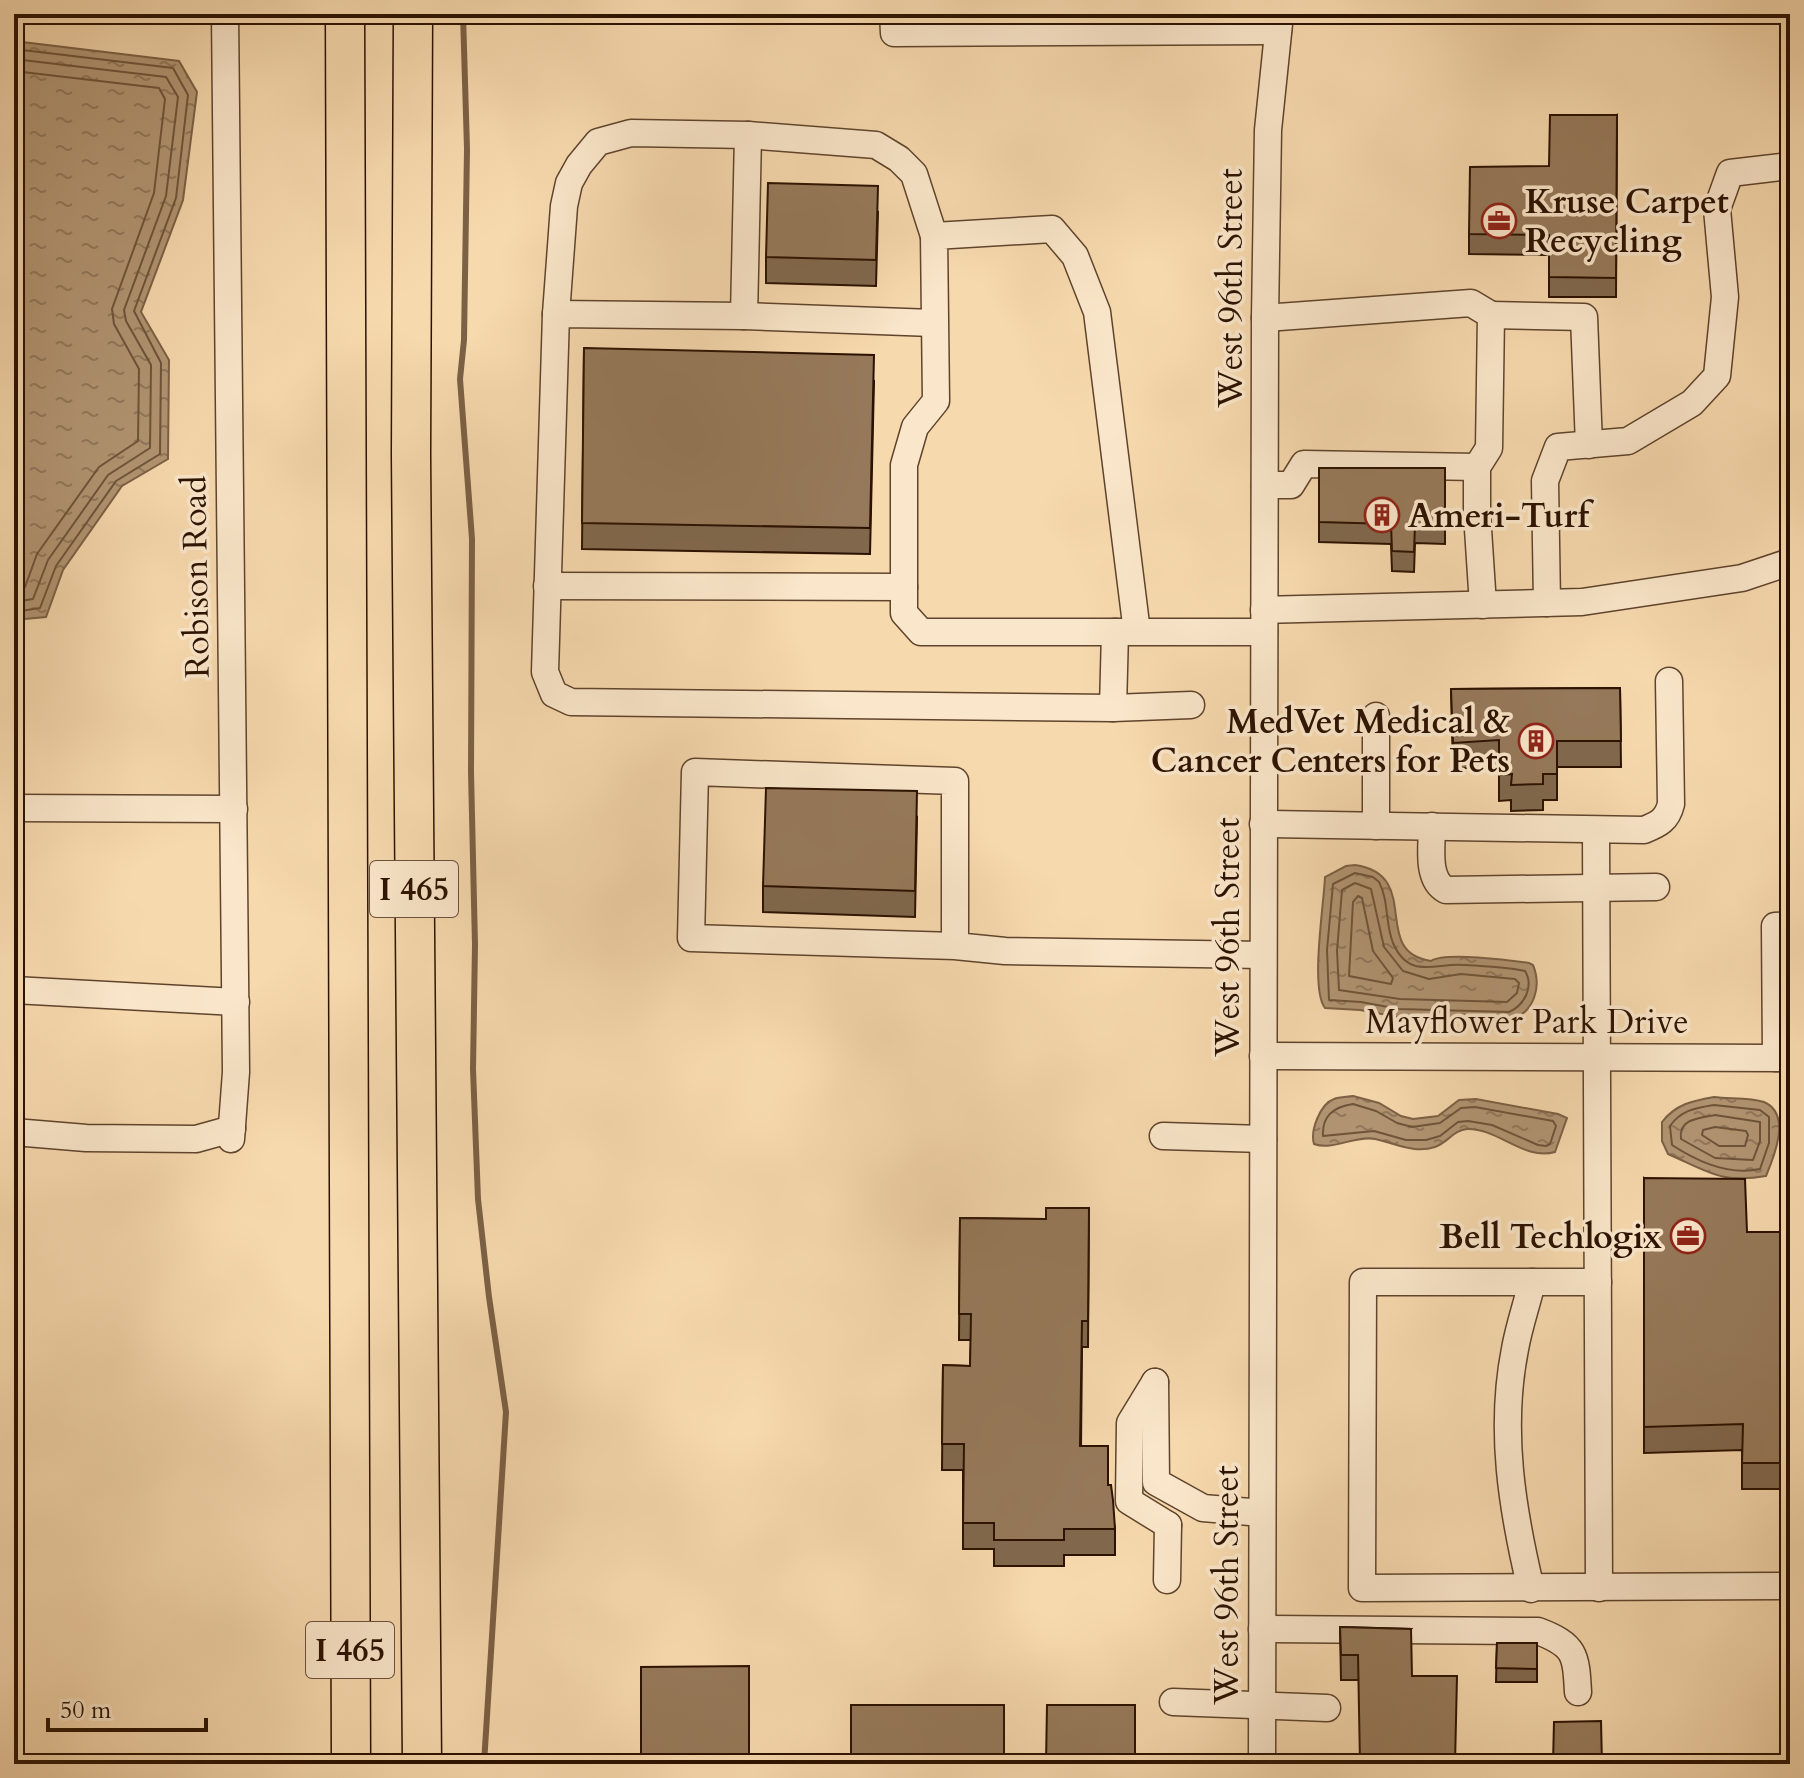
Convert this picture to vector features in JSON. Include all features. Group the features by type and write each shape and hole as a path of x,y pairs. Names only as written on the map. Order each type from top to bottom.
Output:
{"highway":[{"name":"I 465","path":"345,14 351,1764"},
{"name":"I 465","path":"413,14 411,455 424,1764"},
{"path":"336,1764 349,1536"}],"street":[{"name":"Robison Road","path":"14,1132 86,1138 196,1139 232,1134 236,1002 225,14"},
{"path":"893,14 894,33 1279,23"},
{"name":"West 96th Street","path":"1262,1764 1265,318 1268,130 1279,23"},
{"path":"1191,705 1113,708 571,702 554,694 545,672 556,314 564,206 569,183 598,142 631,133 748,135 876,145 899,159 914,174 934,236 936,401 915,427 904,465 904,613 921,632 1126,632 1483,605 1582,602 1742,578 1790,562"},
{"path":"744,316 748,135"},
{"path":"1547,603 1545,481 1558,447 1628,441 1692,403 1717,376 1725,297 1717,209 1730,173 1790,166"},
{"path":"934,236 1052,229 1075,256 1097,312 1126,632 1113,708"},
{"path":"1265,318 1471,303 1491,315 1584,317 1589,445"},
{"path":"556,314 744,316 933,323"},
{"path":"1483,605 1477,467 1489,448 1491,315"},
{"path":"1265,485 1291,485 1304,464 1477,467"},
{"path":"547,586 904,587"},
{"path":"1263,824 1644,830 1660,824 1669,813 1671,804 1669,681"},
{"path":"1376,716 1376,826"},
{"path":"955,946 955,781 695,772 691,938 955,946 1005,951 1263,955"},
{"path":"14,808 234,809"},
{"path":"1432,826 1434,877 1438,885 1446,890 1656,887"},
{"path":"1596,830 1599,1588"},
{"path":"1783,1058 1775,926 1790,925"},
{"path":"18,986 236,1002"},
{"name":"Mayflower Park Drive","path":"1263,1056 1783,1058"},
{"path":"1163,1136 1263,1139"},
{"path":"1598,1282 1363,1282 1362,1588 1790,1586"},
{"path":"1531,1589 1516,1527 1508,1469 1507,1410 1515,1348 1532,1282"},
{"path":"1168,1525 1129,1501 1130,1423 1155,1382 1156,1482 1203,1508 1262,1513"},
{"path":"1168,1525 1203,1508"},
{"path":"1167,1580 1168,1525"},
{"path":"1262,1629 1538,1631 1561,1640 1574,1653 1578,1692"},
{"path":"1173,1702 1327,1708"}],"water":[{"path":"14,41 179,61 197,92 183,200 141,312 169,360 168,459 122,486 63,570 46,617 14,620"},
{"path":"1355,865 1376,872 1387,883 1403,944 1413,955 1431,961 1463,957 1533,965 1536,990 1526,1011 1512,1020 1398,1017 1325,1008 1318,965 1325,877 1346,866"},
{"path":"1353,1096 1379,1103 1413,1119 1438,1116 1459,1100 1476,1099 1567,1118 1555,1152 1544,1154 1489,1133 1467,1129 1427,1149 1412,1149 1367,1138 1329,1146 1314,1144 1315,1125 1324,1106 1334,1099"},
{"path":"1714,1097 1758,1100 1772,1108 1779,1126 1766,1176 1726,1177 1704,1171 1668,1154 1662,1141 1662,1122 1685,1104"}],"building":[{"path":"1550,115 1617,115 1616,278 1549,277 1549,235 1469,234 1470,167 1549,166"},
{"path":"768,183 878,186 876,260 766,257"},
{"path":"584,348 874,355 870,528 582,523"},
{"name":"Ameri-Turf","path":"1319,468 1445,468 1445,524 1415,524 1414,552 1392,551 1391,524 1319,522"},
{"name":"MedVet Medical & Cancer Centers for Pets","path":"1620,688 1621,741 1557,741 1557,774 1543,774 1543,784 1511,785 1512,774 1499,775 1499,740 1453,743 1451,689"},
{"path":"766,788 917,791 915,891 763,886"},
{"path":"1644,1178 1745,1179 1747,1232 1790,1232 1790,1463 1742,1463 1743,1424 1644,1427"},
{"path":"1046,1208 1089,1208 1088,1321 1082,1321 1080,1446 1108,1446 1108,1485 1111,1485 1115,1529 1064,1529 1064,1540 994,1540 994,1523 963,1523 964,1444 942,1444 943,1365 970,1366 971,1314 959,1314 960,1218 1046,1219"},
{"path":"1340,1627 1411,1629 1412,1676 1457,1676 1455,1764 1360,1764 1358,1655 1341,1655"},
{"path":"1497,1643 1537,1643 1537,1669 1496,1668"},
{"path":"749,1666 749,1764 641,1764 641,1667"},
{"path":"851,1705 1004,1705 1004,1764 851,1764"},
{"path":"1047,1705 1135,1705 1135,1764 1046,1764"},
{"path":"1601,1721 1602,1764 1553,1764 1554,1722"}],"waterway":[{"path":"463,14 467,149 464,340 460,379 472,539 473,1069 478,1199 506,1412 484,1764"}],"place":[{"name":"Kruse Carpet Recycling","path":"1499,221"},
{"name":"Ameri-Turf","path":"1382,515"},
{"name":"MedVet Medical & Cancer Centers for Pets","path":"1536,741"},
{"name":"Bell Techlogix","path":"1688,1236"}]}
